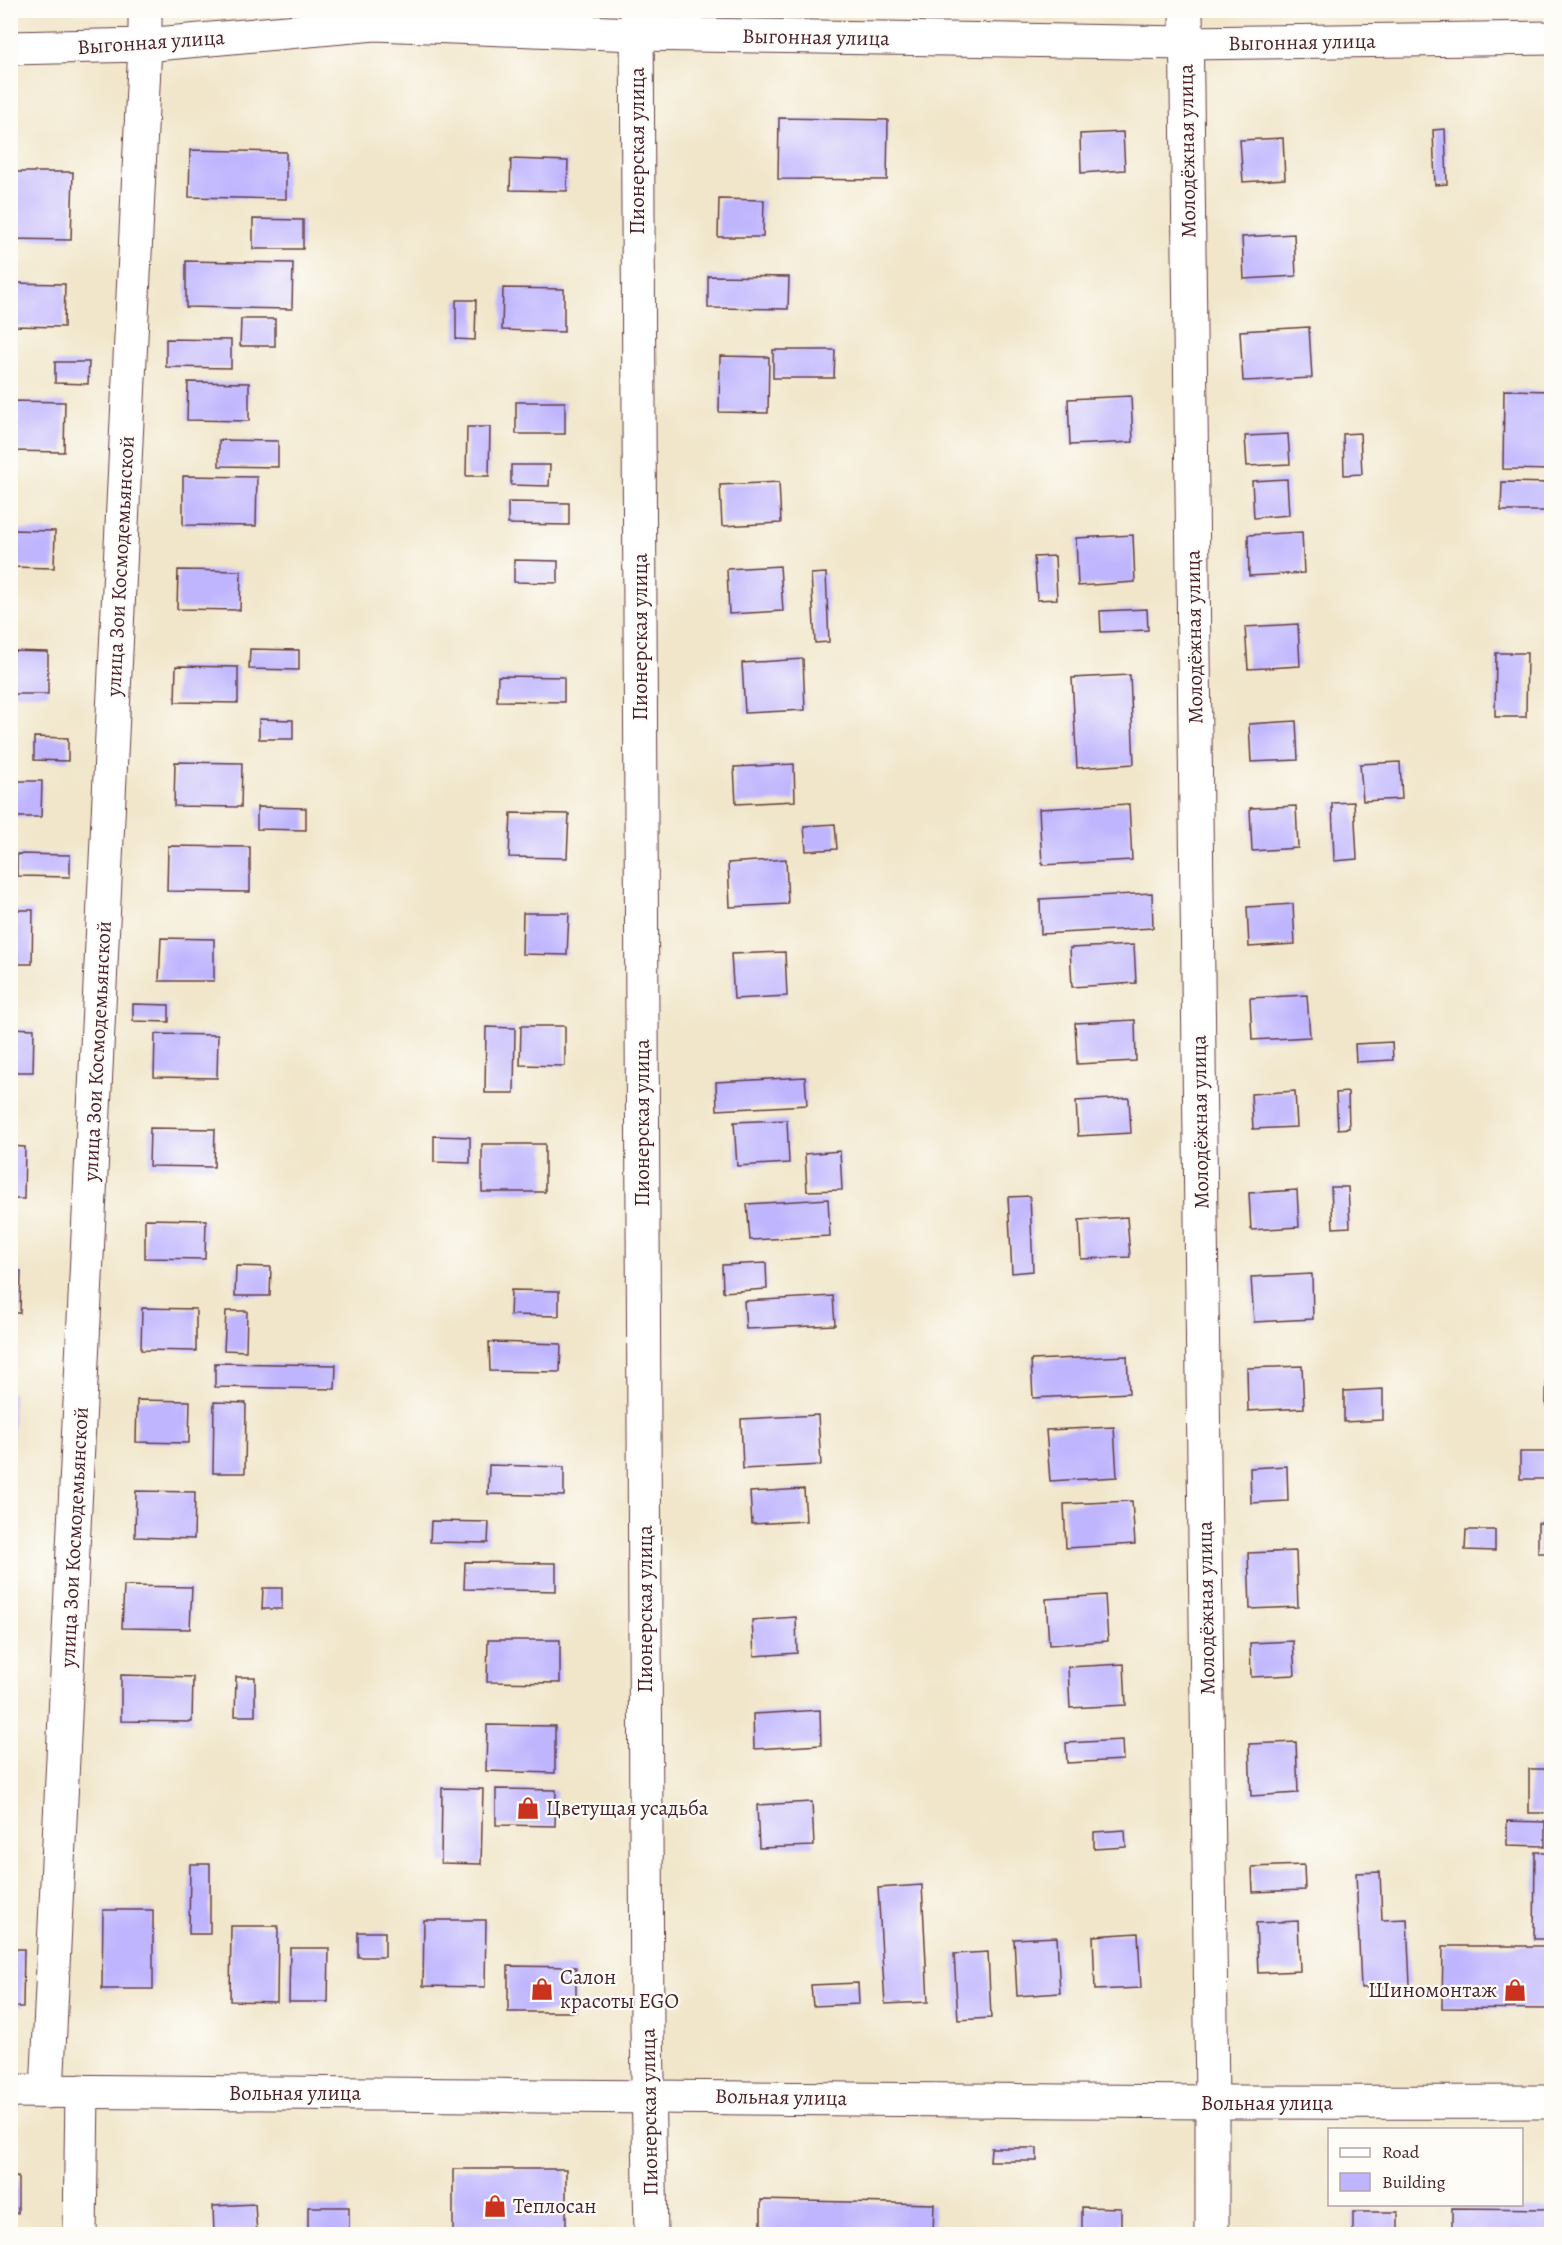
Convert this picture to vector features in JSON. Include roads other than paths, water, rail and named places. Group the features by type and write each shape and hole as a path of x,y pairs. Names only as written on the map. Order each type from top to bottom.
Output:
{"street":[{"name":"улица Зои Космодемьянской","path":"47,2092 145,10"},
{"name":"Молодёжная улица","path":"1186,10 1212,2235"},
{"name":"Выгонная улица","path":"10,48 145,45 375,24 637,22 1186,43 1551,38"},
{"name":"Пионерская улица","path":"637,22 648,2096 651,2235"},
{"name":"Вольная улица","path":"10,2091 1212,2103 1551,2102"},
{"path":"80,2235 82,2091"}],"place":[{"name":"Цветущая усадьба","path":"528,1808"},
{"name":"Салон красоты EGO","path":"542,1989"},
{"name":"Шиномонтаж","path":"1515,1990"},
{"name":"Теплосан","path":"495,2206"}]}
